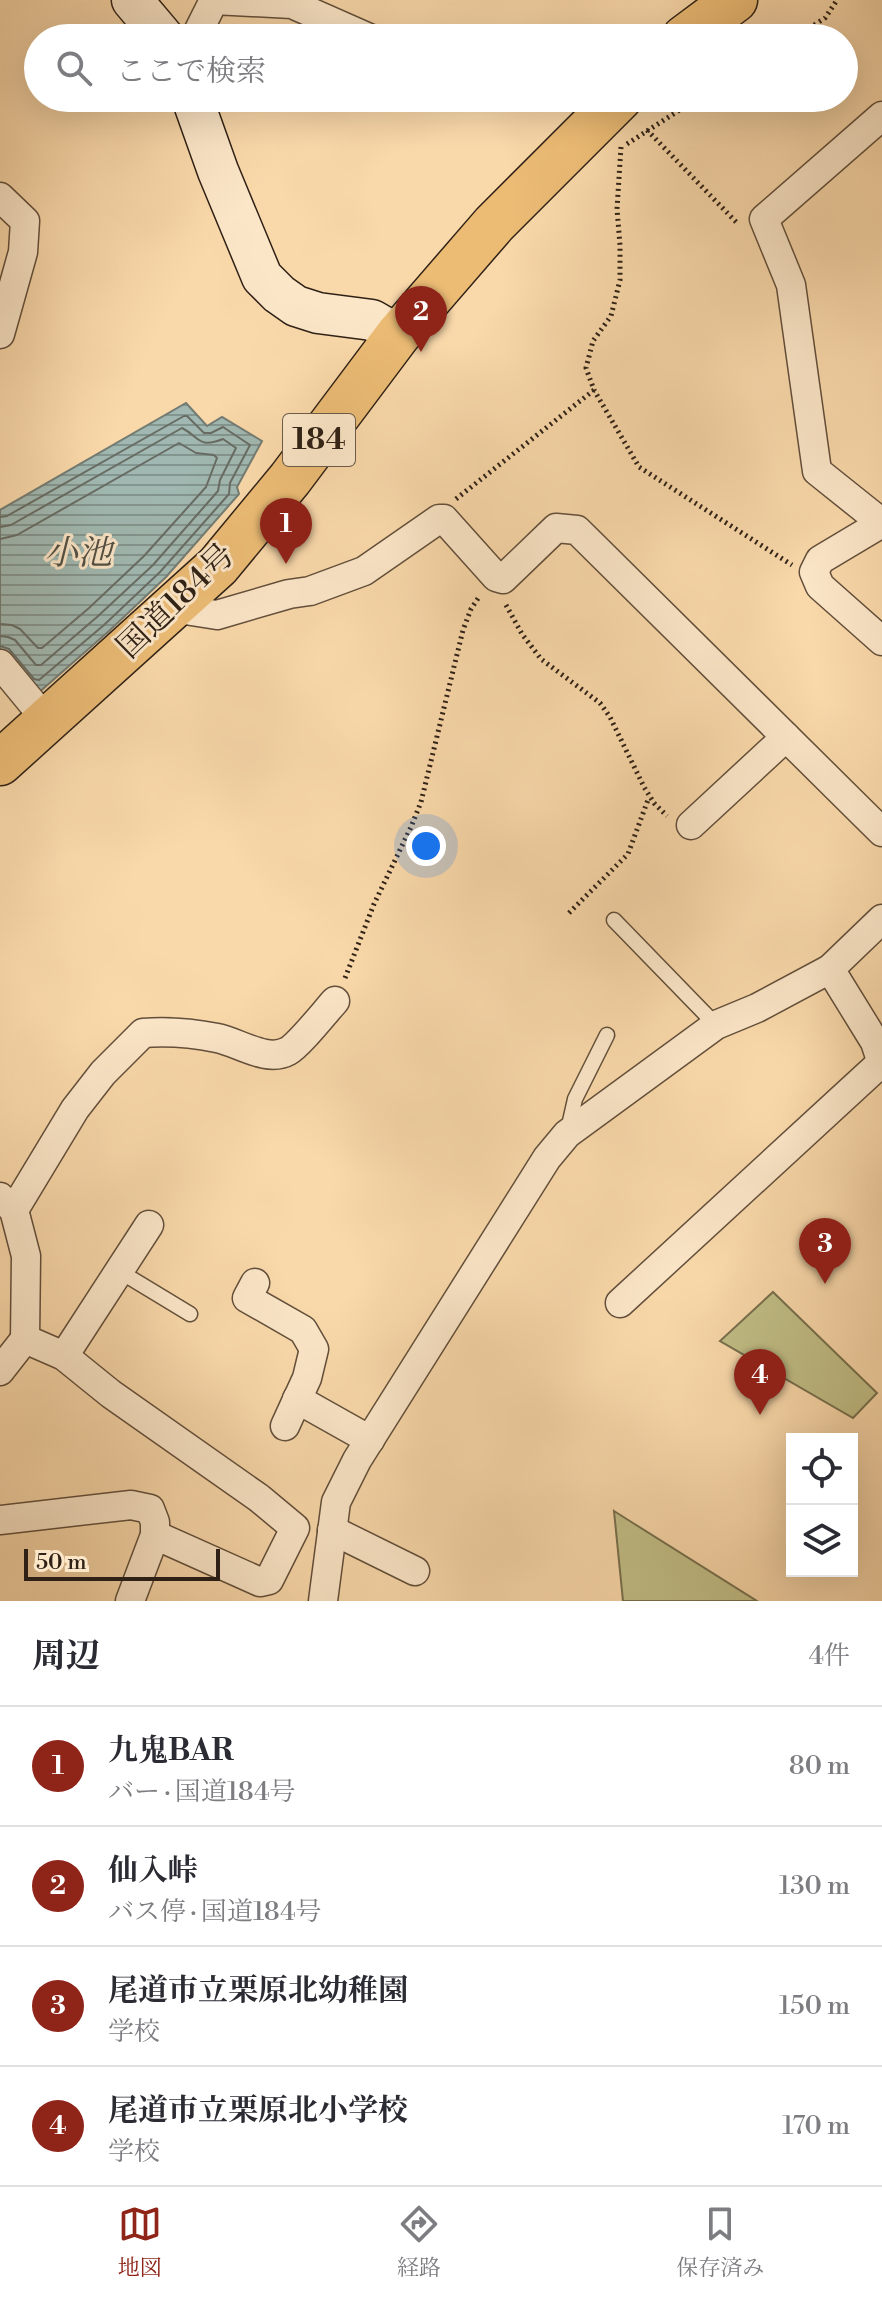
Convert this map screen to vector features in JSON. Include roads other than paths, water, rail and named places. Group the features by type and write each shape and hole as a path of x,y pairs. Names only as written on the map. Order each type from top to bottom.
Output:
{"highway":[{"path":"703,24 735,0"},
{"name":"国道184号","path":"0,763 218,566 290,479 398,335 494,224 633,114"}],"street":[{"path":"132,0 152,24"},
{"path":"202,24 214,0 292,4 337,24"},
{"path":"197,112 262,277 296,306 318,313 372,320 398,335"},
{"path":"882,116 764,219 791,285 817,471 870,498 882,523 820,560 814,572 820,586 882,641"},
{"path":"0,197 25,221 23,252 0,334"},
{"path":"172,608 217,615 310,591 364,571 442,519 496,577 503,579 556,528 577,530 882,832"},
{"path":"0,664 47,721"},
{"path":"682,824 786,737"},
{"path":"323,1601 336,1502 357,1460 547,1158 567,1134 716,1025 757,1008 830,969 882,919"},
{"path":"620,1303 882,1062 875,1042 830,969"},
{"path":"0,1371 25,1339 26,1256 7,1204 103,1073 143,1033 165,1031 220,1039 276,1055 289,1051 335,1001"},
{"path":"64,1356 149,1225"},
{"path":"255,1283 247,1298 303,1330 314,1349 307,1378 285,1426"},
{"path":"25,1339 64,1356 111,1394 259,1498 295,1528 269,1580 260,1582 155,1535"},
{"path":"297,1399 370,1440"},
{"path":"0,1518 131,1505 150,1509 155,1522 155,1535 130,1601"},
{"path":"332,1530 415,1571"}],"lane":[{"path":"614,920 716,1025"},
{"path":"567,1134 575,1099 607,1035"},
{"path":"119,1271 190,1314"}],"water":[{"name":"小池","path":"186,403 207,426 222,417 262,441 237,487 239,494 166,577 37,694 0,650 0,510"}],"place":[{"name":"仙入峠","path":"421,352"},
{"name":"九鬼BAR","path":"286,564"},
{"name":"尾道市立栗原北幼稚園","path":"825,1284"},
{"name":"尾道市立栗原北小学校","path":"760,1415"}]}
